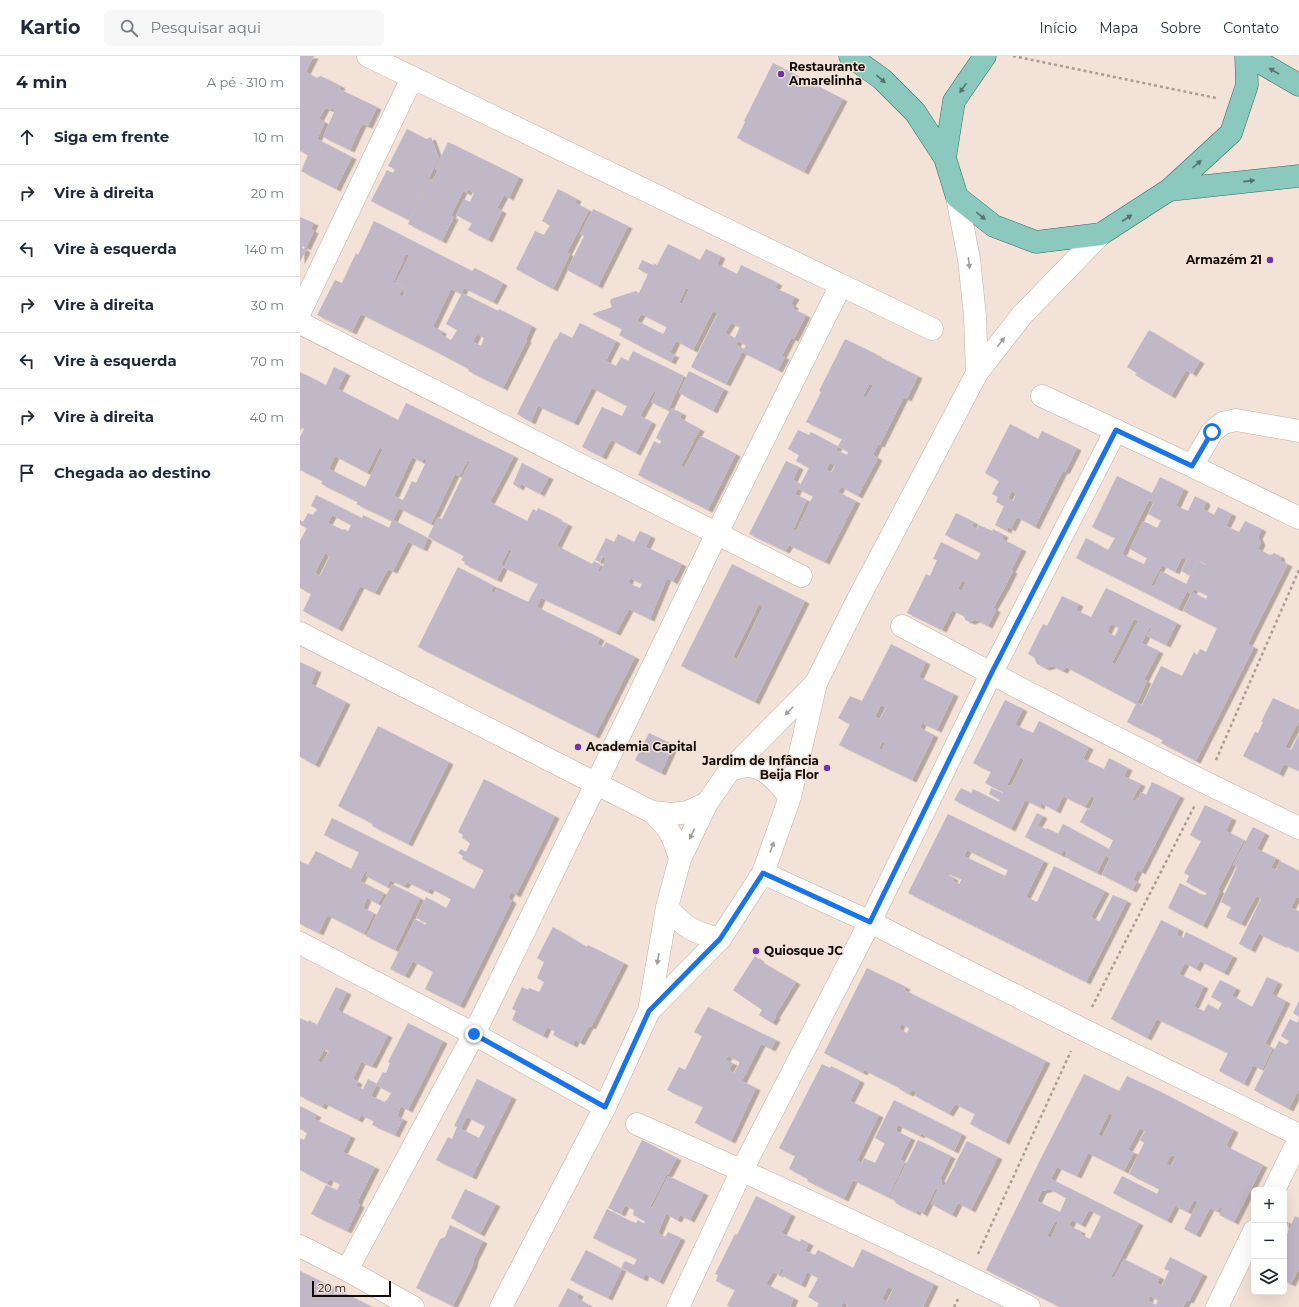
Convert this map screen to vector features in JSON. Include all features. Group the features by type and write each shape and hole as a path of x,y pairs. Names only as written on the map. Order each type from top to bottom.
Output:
{"main road":[{"path":"850,56 882,79 915,112 945,158 957,197 994,226 1036,242 1102,234 1169,190 1231,133 1247,85 1246,56"},
{"path":"945,158 954,101 985,56"},
{"path":"1250,56 1299,85"},
{"path":"1169,190 1299,176"}],"street":[{"path":"368,56 932,329"},
{"path":"300,312 412,78"},
{"path":"957,197 969,259 975,316 977,373"},
{"path":"649,1011 720,939 763,873 790,797 816,683 855,605 977,373 1022,315 1102,234"},
{"path":"347,1270 474,1034 716,533 841,286"},
{"path":"300,323 801,576"},
{"path":"1042,396 1299,518"},
{"path":"1192,466 1212,432 1223,423 1236,420 1299,431"},
{"path":"678,1307 742,1170 870,922 991,674 1116,430"},
{"path":"902,626 991,674 1206,784 1299,828"},
{"path":"300,633 652,812 663,822 673,837 680,859"},
{"path":"501,1307 605,1107 649,1011 667,907 680,859 707,803 730,770 816,683"},
{"path":"730,770 747,766 760,769 774,778 790,797"},
{"path":"652,812 673,814 688,812 707,803"},
{"path":"763,873 870,922 1299,1136"},
{"path":"667,907 685,926 691,930 720,939"},
{"path":"300,943 474,1034 605,1107"},
{"path":"636,1124 742,1170 968,1276 1029,1307"},
{"path":"1275,1187 1299,1139"},
{"path":"1217,1307 1251,1237"},
{"path":"300,1246 347,1270 413,1307"}],"path":[{"path":"1013,56 1241,103"},
{"path":"954,1307 1082,1029 1206,784 1299,570"}],"building":[{"path":"300,56 314,56 306,72 316,78 321,76 341,86 339,89 377,107 368,126 362,124 350,150 323,137 335,110 332,108 331,110 325,108 319,119 325,122 317,139 352,157 336,189 301,171 308,155 300,151"},
{"path":"773,63 843,99 804,172 737,138"},
{"path":"407,129 426,139 431,137 439,157 409,220 371,201 387,170 393,173 395,169 388,166"},
{"path":"448,142 519,177 509,198 504,195 497,208 502,211 488,240 468,230 472,223 456,215 464,199 470,202 474,193 468,190 467,193 463,191 451,216 454,217 442,241 408,224 430,179 433,180 438,170 435,169"},
{"path":"558,189 577,199 575,203 589,210 567,253 570,254 553,289 516,269 535,231 544,235 550,225 542,221"},
{"path":"593,209 628,226 598,286 567,270 584,236 580,234"},
{"path":"300,217 314,223 311,229 314,231 306,248 303,246 302,248 306,250 300,262"},
{"path":"374,221 472,271 475,268 503,283 493,302 464,288 461,294 451,289 433,327 442,331 441,335 451,340 457,330 446,324 462,293 498,311 499,309 532,326 526,339 527,340 503,388 468,371 469,369 433,350 361,314 352,332 317,315 335,280 342,283 356,253 358,255","holes":["407,254 409,256 395,284 393,283 404,259 403,258","401,287 404,287 403,291 405,292 402,297 399,295 403,288","477,334 484,338 481,346 473,342"]},
{"path":"668,244 700,260 706,249 721,256 717,264 737,274 741,265 778,283 775,288 795,297 791,304 794,306 793,309 806,315 794,339 791,338 782,356 785,357 778,370 742,352 726,384 691,367 718,313 713,311 693,350 676,341 670,353 675,355 671,362 619,335 622,329 592,314 612,307 610,302 611,299 636,291 639,293 648,274 638,269 642,260 653,265 654,263 657,265","holes":["686,288 689,289 682,304 679,303","641,314 667,327 663,334 637,321","731,323 740,327 735,338 725,333","738,341 746,345 744,349 736,345"]},
{"path":"580,323 616,341 606,361 616,366 621,357 628,361 633,351 684,376 668,410 651,402 656,393 654,391 640,416 652,422 636,453 611,440 602,457 582,447 602,407 622,416 627,406 592,388 574,423 538,406 531,422 517,414 555,339 556,340 560,332 572,338"},
{"path":"1149,330 1200,361 1192,374 1186,370 1171,396 1135,375 1137,373 1127,367"},
{"path":"845,339 876,354 881,359 882,358 918,376 907,399 904,397 880,445 878,444 873,455 878,458 858,496 841,487 838,492 856,501 825,562 789,545 785,551 749,534 786,461 799,467 793,480 800,484 795,494 807,500 793,530 796,531 813,496 798,489 809,468 796,461 799,455 788,449 798,430 809,435 811,432 838,446 842,439 806,422 821,392 819,391","holes":["870,383 873,385 866,398 863,396","838,446 848,452 847,455 836,450","830,463 835,465 832,472 826,470"]},
{"path":"334,367 346,373 338,389 398,420 406,403 514,456 490,502 527,521 533,509 537,511 538,508 568,524 557,546 592,564 594,561 601,565 598,571 601,572 606,558 602,556 600,562 595,560 606,538 614,542 618,534 634,542 640,531 651,536 646,547 682,564 673,582 667,578 650,619 629,609 616,633 541,598 537,607 600,638 597,644 603,647 606,642 635,657 595,736 418,647 458,567 494,586 491,592 494,593 497,587 528,602 538,584 503,567 497,580 464,564 465,562 461,560 464,556 428,537 438,517 442,519 470,461 468,460 459,476 455,474 431,524 399,508 393,520 428,538 423,549 408,542 393,571 388,569 375,593 360,586 338,629 303,611 311,594 300,588 300,541 307,528 300,525 300,520 303,522 308,513 313,515 315,511 316,512 317,509 311,506 316,495 362,518 363,515 389,528 392,521 356,504 358,502 321,484 323,481 300,470 300,437 304,429 302,428 300,431 300,372 326,385","holes":["380,447 383,449 365,487 329,469 335,456 367,473","412,457 422,462 424,458 427,460 416,483 412,481 403,500 394,496","332,515 351,525 348,531 328,523","509,549 512,550 504,567 501,565","325,553 330,556 320,576 315,573","630,578 642,584 640,588 628,583"]},
{"path":"689,371 724,389 713,411 679,393"},
{"path":"671,408 682,413 680,418 700,429 681,466 684,468 701,436 736,454 708,510 638,475 654,441 660,444 661,441 656,438"},
{"path":"1010,424 1038,439 1042,431 1077,448 1065,472 1063,471 1035,527 1017,517 1011,529 1008,527 1007,531 995,525 1004,506 996,502 998,497 992,494 999,481 985,473","holes":["1012,491 1016,494 1013,501 1008,498"]},
{"path":"522,463 549,477 540,494 521,484 519,488 513,484"},
{"path":"1117,476 1152,493 1160,477 1184,489 1176,506 1188,511 1195,496 1205,501 1206,503 1203,509 1214,515 1218,507 1232,514 1226,526 1239,532 1245,521 1262,529 1258,537 1261,543 1258,549 1270,555 1274,553 1280,556 1281,561 1288,564 1248,644 1254,647 1196,761 1161,743 1163,740 1127,722 1136,704 1066,667 1063,671 1052,666 1045,668 1037,664 1034,657 1028,654 1043,624 1047,626 1062,596 1079,604 1076,610 1091,617 1106,588 1177,623 1166,645 1147,636 1152,628 1150,627 1142,643 1159,651 1144,680 1147,681 1137,703 1142,705 1161,666 1182,676 1194,652 1197,655 1200,649 1206,652 1217,628 1183,611 1191,594 1187,591 1178,609 1076,558 1086,538 1108,550 1115,538 1092,527","holes":["1149,500 1154,502 1148,514 1161,520 1157,528 1143,521 1130,549 1147,558 1144,564 1122,554","1182,557 1187,560 1181,571 1189,575 1197,560 1206,564 1197,561 1186,584 1161,571 1154,586 1151,585 1162,565 1175,572","1194,589 1208,596 1206,599 1192,592","1134,619 1138,621 1115,665 1112,663","1111,624 1119,627 1115,636 1107,632"]},
{"path":"956,513 974,522 972,526 977,529 979,525 992,531 993,529 1004,535 1002,539 1022,549 1011,570 1013,571 993,608 996,610 988,626 976,620 970,622 965,620 964,616 952,610 942,630 907,613 926,574 930,576 937,560 933,559 941,542 977,560 981,553 945,535","holes":["962,580 966,582 962,591 958,589"]},
{"path":"732,564 805,601 755,702 681,666","holes":["759,604 763,606 737,660 733,657"]},
{"path":"891,644 926,662 919,677 954,694 937,730 922,723 920,728 934,735 912,780 839,745 850,724 838,718 850,696 862,701","holes":["881,705 886,708 880,719 875,717","882,742 885,743 882,750 879,749"]},
{"path":"300,662 317,670 311,684 346,702 315,765 300,757"},
{"path":"1273,698 1299,710 1299,721 1285,747 1291,750 1299,734 1299,771 1284,764 1279,774 1243,756 1255,732 1258,733 1263,722 1261,722"},
{"path":"1005,700 1023,709 1015,725 1033,733 1039,721 1089,747 1083,759 1104,769 1109,758 1128,768 1124,776 1141,784 1132,800 1135,802 1141,792 1146,795 1152,782 1180,796 1141,872 1138,870 1133,880 1137,882 1132,890 1102,875 1110,858 1106,855 1097,873 1065,857 1067,852 1063,850 1061,855 1025,837 1037,813 1043,816 1038,825 1046,830 1047,828 1058,834 1063,824 1109,849 1113,840 1080,822 1087,809 1089,810 1095,798 1091,796 1085,807 1063,796 1056,811 1041,803 1040,807 1025,800 1011,829 954,800 961,788 971,793 973,789 999,802 1000,800 989,794 991,788 1003,792 985,783 991,772 973,763","holes":["1020,758 1024,760 1011,786 1007,785"]},
{"path":"378,726 449,762 408,844 372,826 373,824 338,806"},
{"path":"649,733 674,745 661,773 635,760"},
{"path":"484,779 555,816 516,895 511,892 508,898 512,901 460,1006 425,989 433,972 413,961 405,976 390,969 415,919 425,925 427,923 416,918 426,897 446,908 451,899 430,888 428,892 407,882 404,886 390,880 387,887 366,876 368,871 366,870 360,881 384,893 378,904 367,898 363,908 374,913 364,934 327,915 319,933 300,924 300,861 308,865 316,851 351,869 359,852 324,835 332,818 474,889 484,870 462,859 463,856 458,853 461,849 466,852 470,843 462,838 463,835 458,832"},
{"path":"1205,805 1232,818 1226,831 1244,840 1218,890 1220,891 1203,926 1168,908 1180,883 1200,894 1205,895 1207,893 1186,882 1189,876 1184,873 1201,841 1190,835"},
{"path":"948,814 1044,861 1026,897 1037,902 1054,866 1105,891 1091,917 1099,922 1113,895 1127,901 1086,982 908,893","holes":["967,850 1008,870 1005,876 964,856","945,872 962,879 959,884 953,881 954,878 944,873"]},
{"path":"1253,827 1265,833 1257,849 1276,858 1271,868 1276,870 1280,861 1299,871 1299,898 1296,897 1291,908 1299,911 1299,952 1259,934 1251,950 1239,944 1261,899 1256,896 1241,924 1226,917 1231,907 1221,902 1237,867 1233,865"},
{"path":"392,884 420,898 395,950 366,936"},
{"path":"1161,920 1179,929 1177,935 1183,938 1186,932 1233,956 1224,973 1200,961 1196,969 1185,963 1179,974 1204,986 1194,1007 1204,1011 1208,1004 1218,1010 1222,1003 1211,997 1220,980 1236,988 1232,996 1252,1007 1267,977 1278,982 1272,994 1286,1001 1265,1044 1273,1048 1262,1070 1253,1065 1244,1084 1219,1071 1228,1053 1157,1019 1147,1038 1111,1019"},
{"path":"553,927 587,947 588,945 624,963 591,1027 589,1026 580,1043 575,1040 573,1045 553,1035 555,1031 547,1027 543,1036 512,1020 516,1011 512,1009 522,987 539,992 544,982 537,978 544,962 537,958"},
{"path":"755,956 760,961 796,982 772,1023 759,1015 762,1010 733,990"},
{"path":"867,968 906,987 904,990 1046,1061 1005,1142 970,1124 975,1114 955,1104 949,1114 915,1096 917,1092 912,1090 909,1094 864,1070 863,1073 824,1053","holes":["901,1024 909,1028 907,1033 899,1029"]},
{"path":"336,987 347,992 338,1010 388,1035 372,1066 361,1062 353,1079 358,1082 356,1086 363,1089 368,1079 377,1084 383,1072 386,1073 390,1063 388,1062 408,1023 443,1041 408,1110 401,1106 397,1116 403,1119 395,1135 372,1125 374,1121 361,1115 358,1120 324,1103 322,1107 300,1096 300,1018 308,1022 309,1020 317,1025","holes":["321,1047 329,1051 322,1063 318,1061 324,1050 320,1048","376,1085 391,1093 385,1102 371,1096"]},
{"path":"1299,1001 1299,1017 1293,1013"},
{"path":"708,1007 776,1040 771,1049 761,1044 742,1081 756,1088 731,1141 695,1123 703,1107 667,1090 679,1067 685,1070 702,1036 694,1032","holes":["728,1056 740,1062 734,1073 729,1070 733,1063 726,1060"]},
{"path":"1290,1019 1297,1023 1299,1019 1299,1089 1289,1109 1254,1090 1279,1041 1286,1045 1289,1041 1281,1036"},
{"path":"822,1064 830,1068 831,1066 859,1080 860,1081 850,1101 879,1115 857,1160 862,1163 864,1158 875,1163 885,1143 875,1138 894,1100 962,1134 954,1151 921,1134 920,1136 898,1125 896,1131 911,1138 900,1160 905,1162 888,1197 853,1180 844,1199 807,1181 808,1179 789,1169 795,1156 779,1148"},
{"path":"1084,1074 1119,1091 1127,1076 1163,1093 1234,1130 1226,1146 1263,1165 1234,1222 1219,1215 1223,1208 1220,1207 1217,1211 1210,1208 1196,1235 1184,1229 1198,1202 1194,1200 1188,1212 1175,1206 1167,1221 1113,1193 1122,1176 1157,1194 1159,1189 1129,1174 1144,1143 1140,1140 1145,1131 1140,1128 1128,1150 1134,1152 1124,1171 1088,1153 1077,1176 1057,1167 1051,1179 1139,1223 1111,1277 1114,1278 1124,1259 1160,1277 1157,1283 1162,1286 1169,1271 1164,1269 1170,1257 1203,1274 1189,1301 1187,1300 1183,1307 1060,1307 986,1270","holes":["1109,1113 1113,1115 1102,1137 1098,1135","1171,1155 1176,1157 1171,1166 1166,1164","1050,1189 1066,1198 1060,1212 1037,1201 1042,1191","1089,1210 1101,1216 1090,1239 1080,1234 1081,1231 1069,1226 1072,1220 1081,1225","1055,1221 1058,1222 1051,1238 1047,1236","1150,1296 1158,1300 1156,1305 1148,1301"]},
{"path":"477,1079 512,1097 472,1177 436,1160 448,1137 452,1139 457,1127 454,1126","holes":["467,1117 485,1126 479,1138 461,1129"]},
{"path":"300,1106 317,1115 314,1119 351,1136 343,1152 375,1167 357,1203 360,1205 347,1231 311,1214 326,1185 337,1190 340,1184 329,1179 327,1184 300,1170 300,1138 304,1140 307,1133 300,1129"},
{"path":"642,1140 677,1158 650,1207 652,1208 668,1176 704,1193 690,1220 680,1215 677,1220 666,1214 658,1233 665,1237 668,1232 681,1238 659,1282 645,1274 643,1279 621,1268 625,1261 634,1265 637,1259 593,1238 607,1209 630,1221 636,1223 638,1220 644,1224 645,1221 633,1215 634,1210 625,1205 621,1214 608,1208"},
{"path":"918,1140 951,1156 940,1179 942,1180 941,1184 944,1186 967,1141 998,1157 971,1210 958,1203 952,1215 931,1204 938,1189 936,1188 923,1214 917,1210 916,1213 895,1203 896,1201 889,1198"},
{"path":"465,1189 496,1204 480,1234 451,1218"},
{"path":"756,1196 791,1214 782,1233 800,1242 801,1239 809,1243 805,1251 815,1255 818,1250 853,1268 862,1249 934,1284 923,1307 847,1307 848,1305 843,1302 841,1307 817,1307 819,1303 808,1297 818,1278 807,1272 801,1285 781,1275 784,1269 782,1268 779,1275 773,1272 766,1284 794,1298 790,1307 730,1307 727,1305 735,1290 716,1281 718,1275 715,1274 735,1234 737,1235","holes":["888,1287 893,1289 887,1302 882,1299"]},
{"path":"1295,1216 1299,1218 1299,1268 1291,1284 1287,1282 1287,1234"},
{"path":"450,1225 483,1241 453,1306 416,1288 440,1239 445,1237"},
{"path":"586,1250 622,1269 608,1298 570,1280"},
{"path":"300,1271 343,1292 372,1307 300,1307"},
{"path":"568,1288 579,1294 577,1298 589,1305 588,1307 558,1307"}],"place":[{"name":"Restaurante Amarelinha","path":"781,74"},
{"name":"Armazém 21","path":"1270,260"},
{"name":"Academia Capital","path":"578,747"},
{"name":"Jardim de Infância Beija Flor","path":"827,768"},
{"name":"Quiosque JC","path":"756,951"}],"route":[{"path":"474,1034 605,1107 649,1011 720,939 763,873 870,922 991,674 1116,430 1192,466 1212,432"}]}
